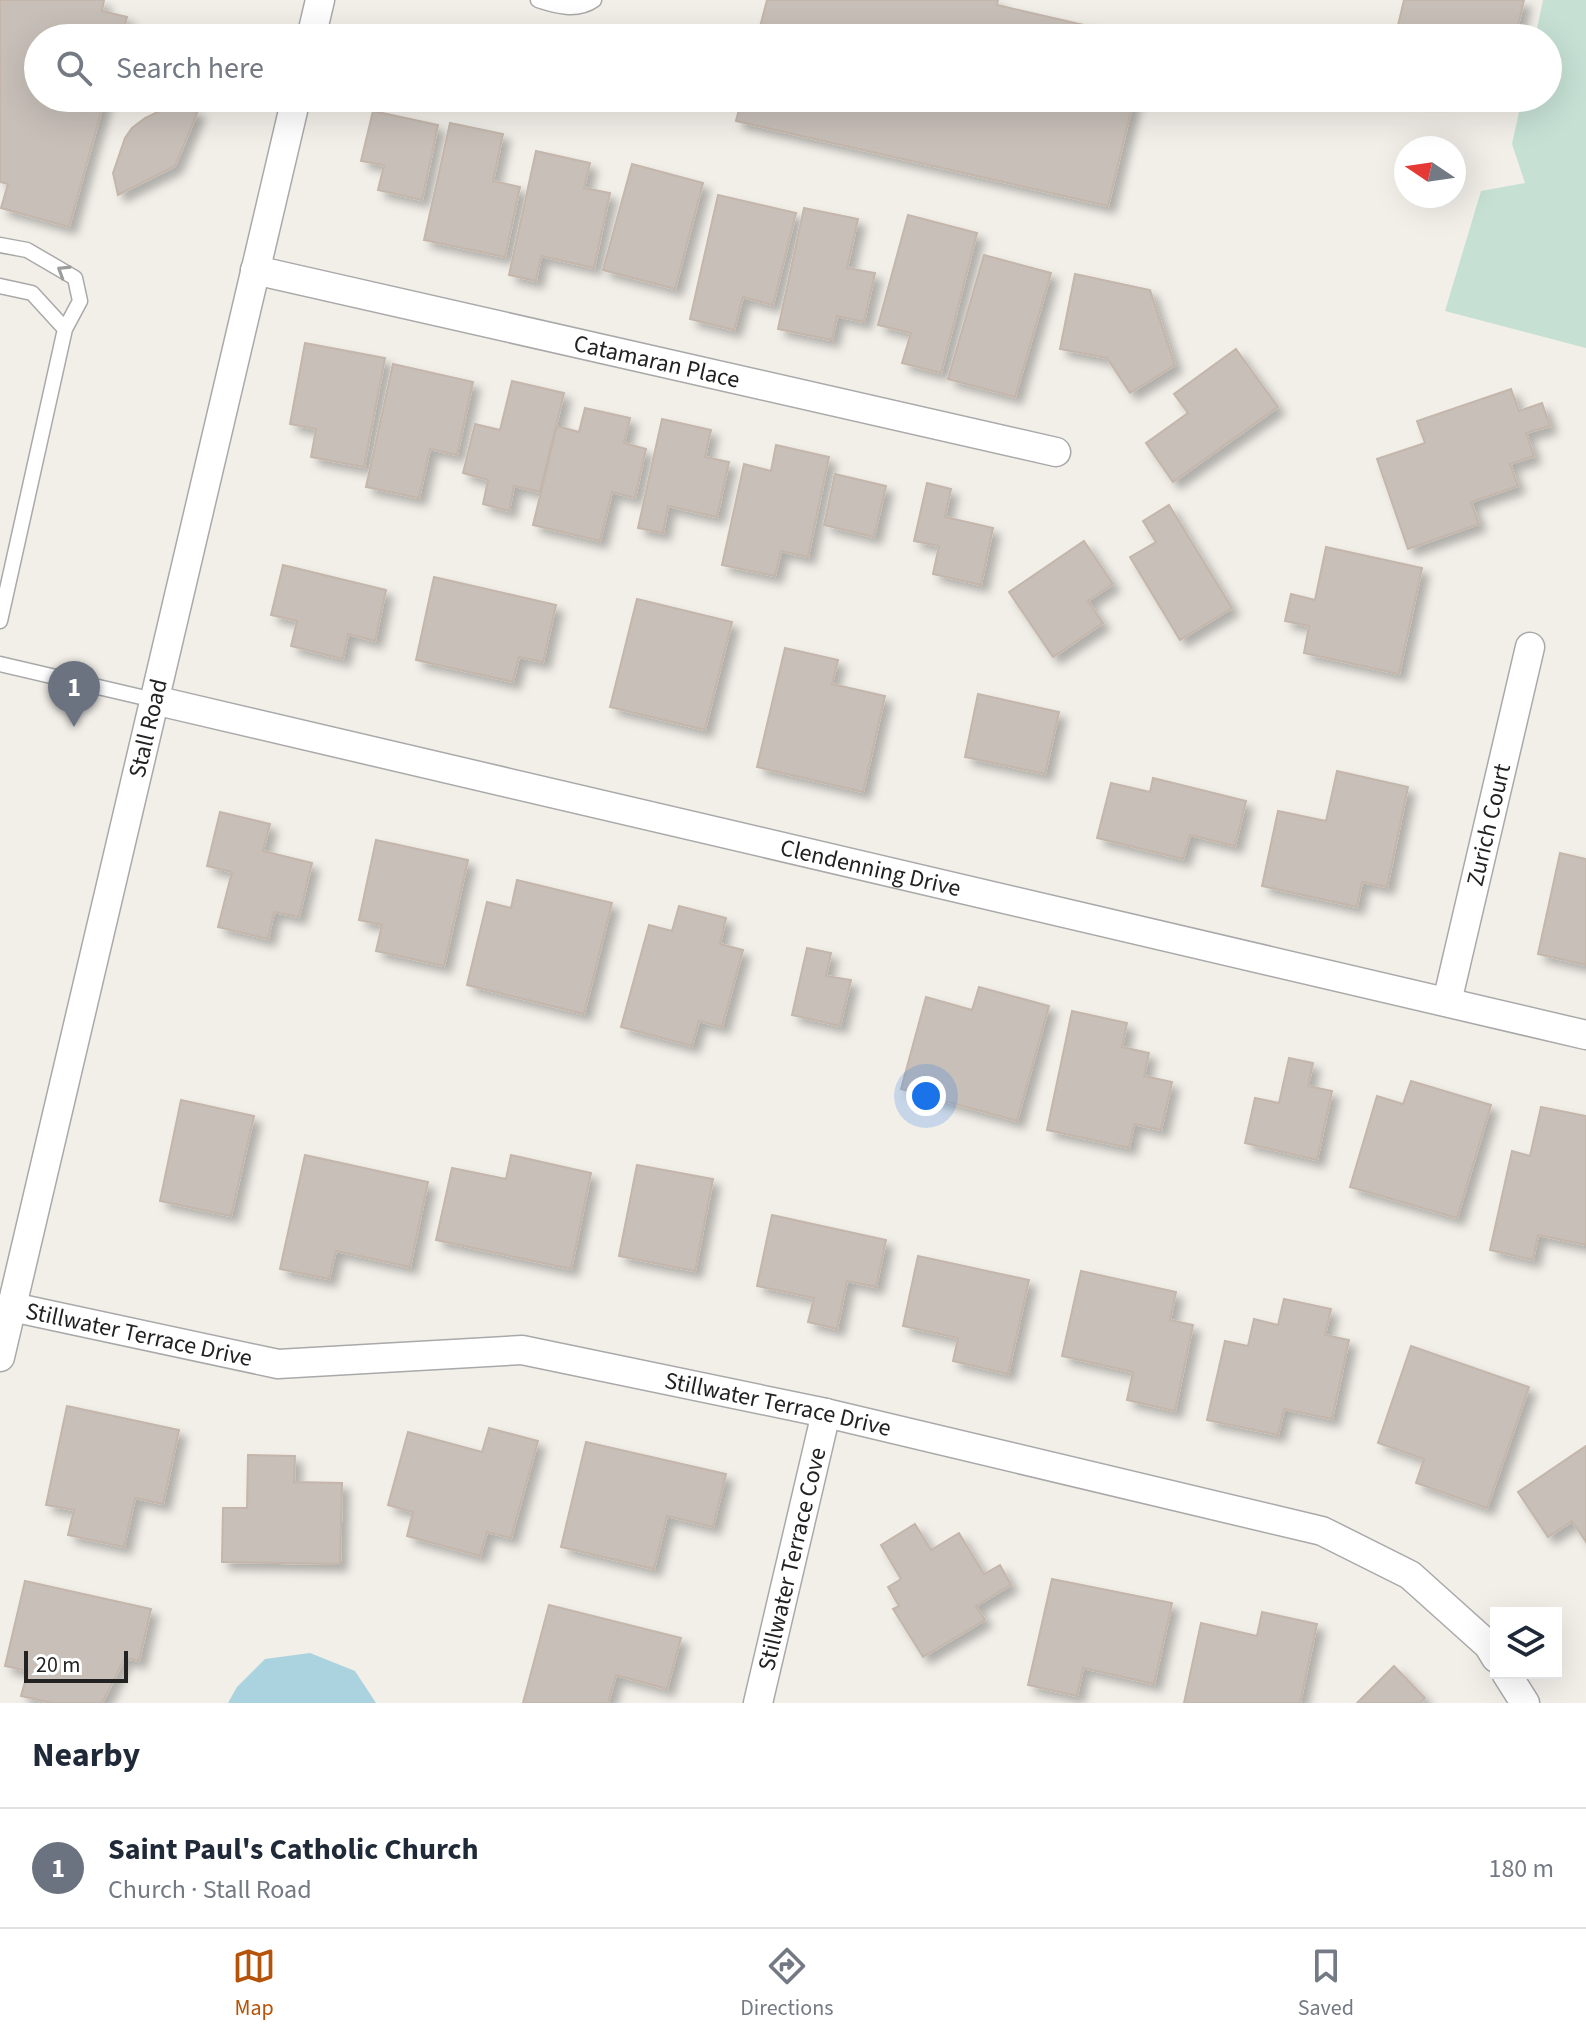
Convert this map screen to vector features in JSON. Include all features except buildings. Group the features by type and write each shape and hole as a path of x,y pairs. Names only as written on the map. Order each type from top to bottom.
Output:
{"street":[{"path":"314,24 320,0"},
{"name":"Stall Road","path":"0,1357 6,1304 154,700 293,112"},
{"name":"Catamaran Place","path":"255,270 1056,452"},
{"name":"Zurich Court","path":"1447,1002 1530,647"},
{"name":"Clendenning Drive","path":"154,700 1586,1035"},
{"name":"Stillwater Terrace Drive","path":"6,1304 278,1364 522,1350 826,1413 1322,1531 1410,1575 1490,1648"},
{"name":"Stillwater Terrace Cove","path":"758,1703 826,1413"},
{"path":"1510,1679 1525,1703"}],"lane":[{"path":"538,0 570,7 589,4 594,0"},
{"path":"0,245 27,250 75,278 80,301 65,329 0,621"},
{"path":"0,286 32,293 65,329"},
{"path":"0,664 154,700"}],"green space":[{"path":"1543,0 1586,0 1586,348 1445,311 1481,191 1525,183 1512,144 1519,112 1562,112 1562,24 1538,24"}],"water":[{"path":"310,1653 355,1671 376,1703 228,1703 237,1687 265,1659"}],"place":[{"name":"Saint Paul's Catholic Church","path":"74,727"}]}
